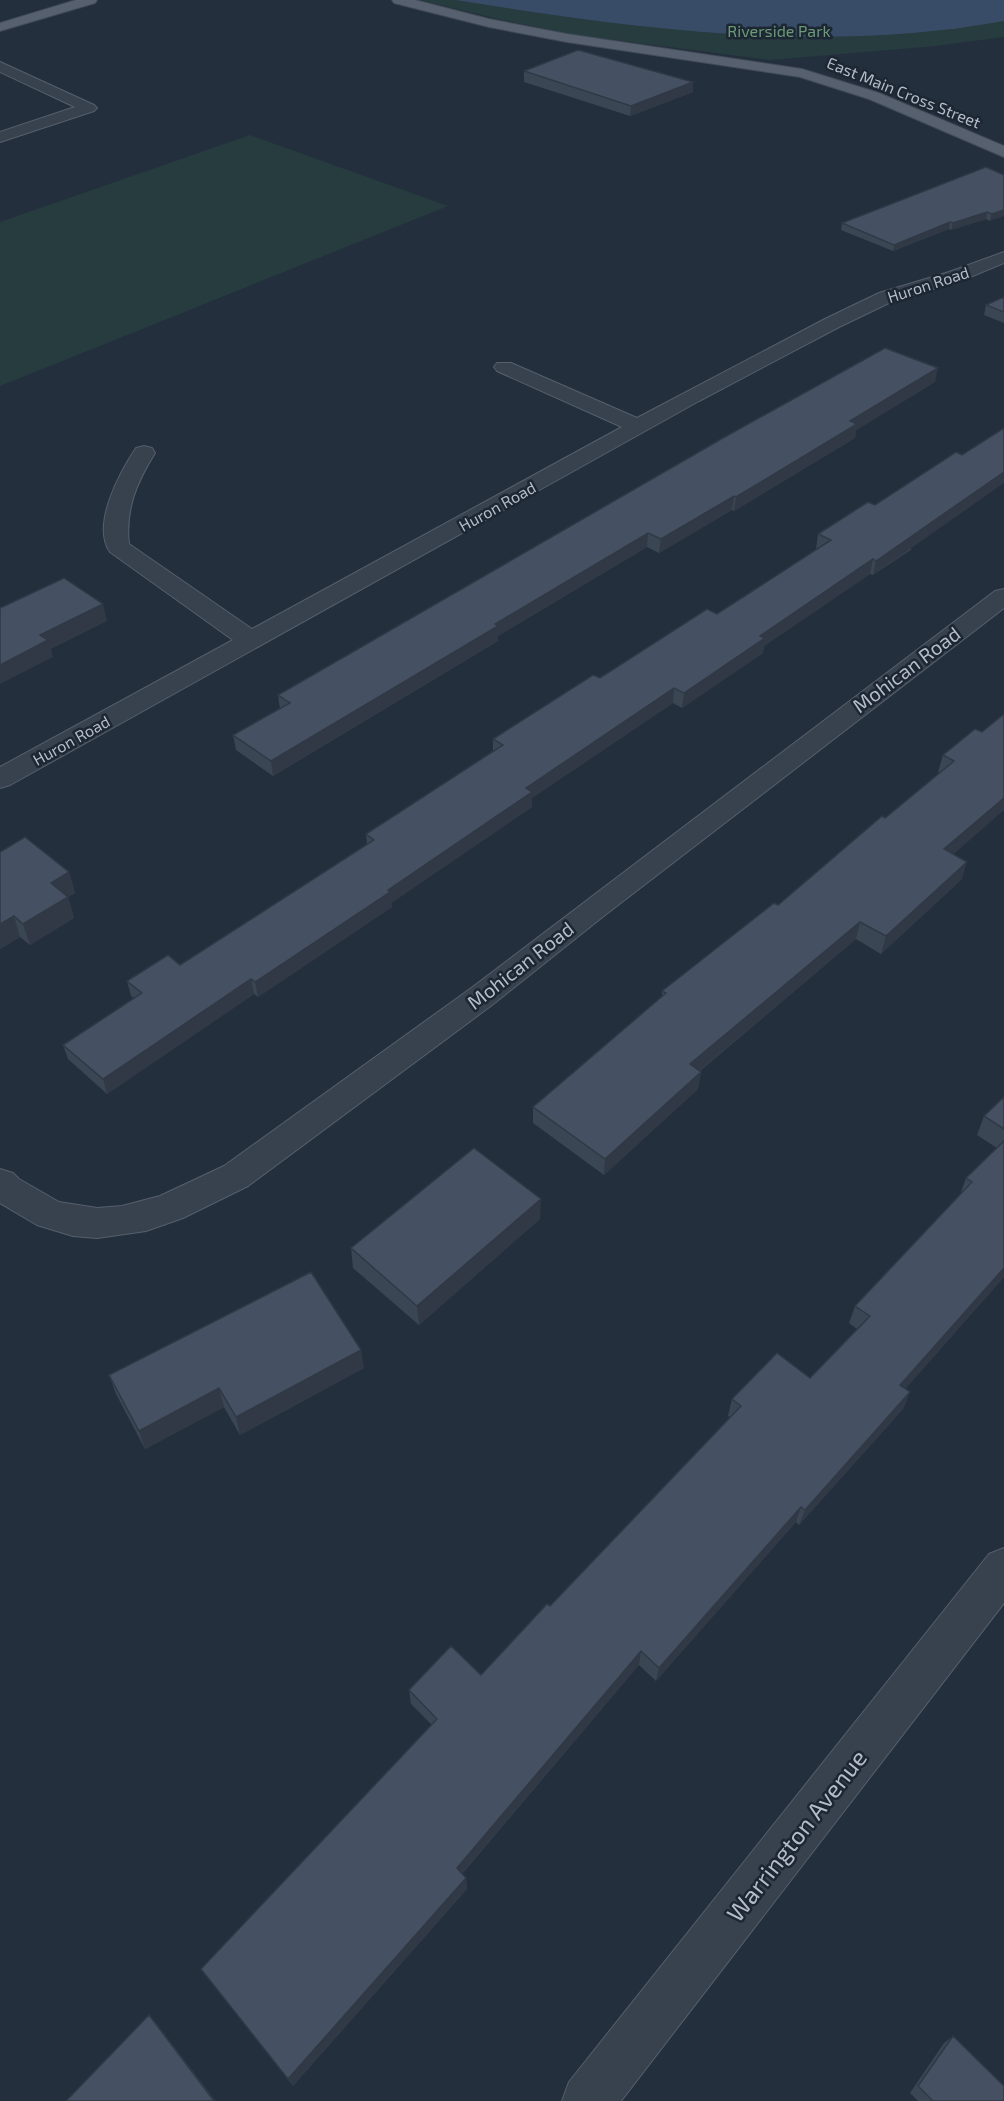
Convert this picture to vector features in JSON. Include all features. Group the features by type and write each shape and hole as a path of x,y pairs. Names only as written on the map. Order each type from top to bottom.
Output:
{"main road":[{"path":"0,27 90,0"},
{"name":"East Main Cross Street","path":"399,0 489,23 567,39 802,73 874,96 1004,152"}],"street":[{"path":"0,66 89,108 0,137"},
{"name":"Huron Road","path":"0,779 832,323 886,297 956,276 1004,257"},
{"path":"504,367 639,427"},
{"path":"144,453 129,477 115,522 118,548 252,641"},
{"name":"Mohican Road","path":"0,1184 51,1214 83,1222 125,1220 167,1210 205,1194 228,1181 481,997 594,908 1004,596"},
{"name":"Warrington Avenue","path":"588,2101 1004,1569"}],"green space":[{"name":"Riverside Park","path":"420,0 1004,0 1004,37 935,46 770,60 576,35"},
{"path":"250,135 448,206 0,386 0,222"}],"water":[{"name":"Riverside Park","path":"456,0 1004,0 1004,21 936,31 867,36 799,37 661,28"}],"building":[{"path":"578,50 693,82 631,106 524,71"},
{"path":"986,167 1004,175 1004,210 950,222 894,245 842,223"},
{"path":"1004,297 1004,312 986,305"},
{"path":"885,348 938,368 850,421 857,424 736,497 734,496 661,539 648,533 495,624 498,626 271,761 233,735 290,703 278,695 723,438"},
{"path":"1004,428 1004,472 876,561 873,559 760,636 765,638 684,693 674,688 526,788 532,792 388,890 390,892 255,982 251,979 103,1079 63,1045 142,993 127,981 168,955 180,965 374,840 366,834 503,745 493,739 593,675 600,678 707,609 717,614 831,540 818,534 868,502 875,505 956,452 962,455"},
{"path":"64,578 103,604 40,635 48,640 0,665 0,608"},
{"path":"1004,714 1004,798 944,849 967,862 886,936 860,922 690,1064 701,1072 605,1159 533,1107 666,993 662,991 774,903 778,905 882,816 885,818 954,761 943,755 975,729 982,732"},
{"path":"25,837 69,872 51,883 68,897 23,924 14,916 0,924 0,852"},
{"path":"1004,1097 1004,1129 984,1116"},
{"path":"1004,1141 1004,1268 900,1385 910,1392 805,1510 801,1507 659,1668 641,1651 457,1868 466,1878 288,2079 201,1969 437,1719 409,1690 451,1646 481,1675 547,1604 550,1606 741,1406 732,1399 777,1353 810,1378 870,1316 855,1306 972,1182 966,1178"},
{"path":"474,1148 541,1199 417,1306 351,1248"},
{"path":"311,1272 361,1350 236,1417 219,1388 139,1431 109,1375"},
{"path":"149,2015 214,2101 66,2101"},
{"path":"953,2036 1004,2086 1004,2101 933,2101 918,2086"}]}
